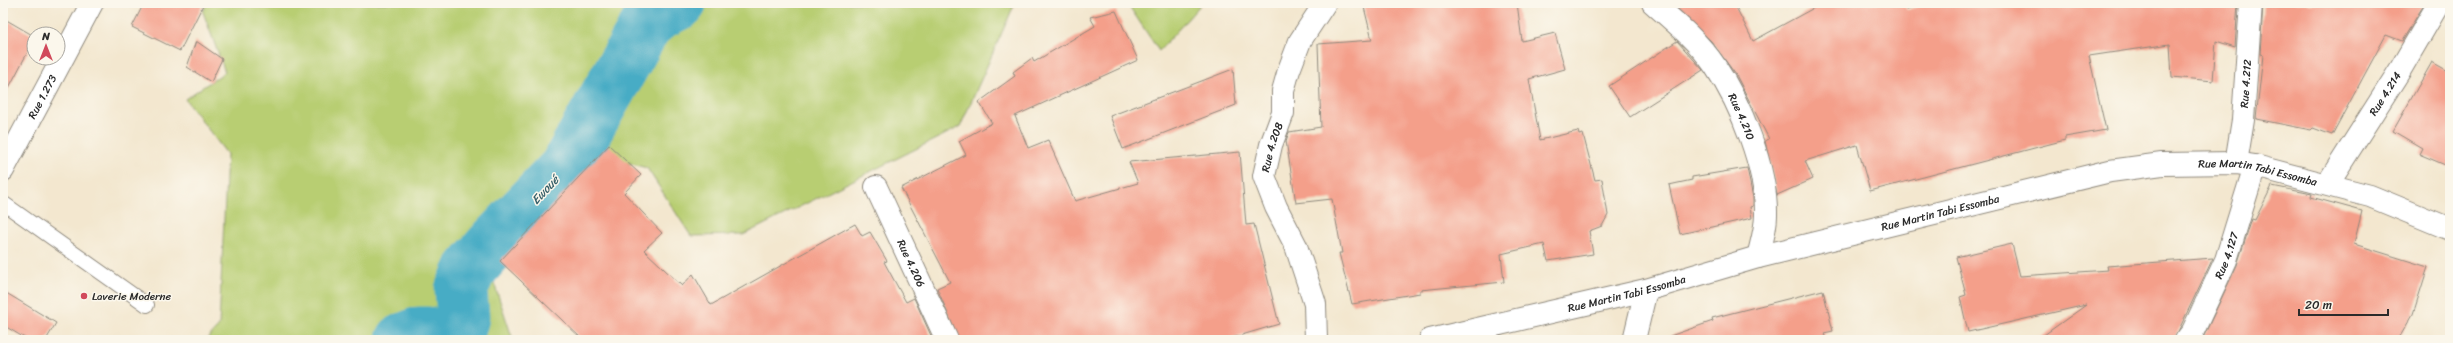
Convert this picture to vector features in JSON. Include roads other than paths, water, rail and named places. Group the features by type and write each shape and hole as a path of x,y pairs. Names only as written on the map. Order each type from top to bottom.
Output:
{"street":[{"name":"Rue 1.273","path":"3,170 92,3"},
{"name":"Rue 4.208","path":"1316,340 1315,304 1296,246 1276,207 1264,176 1271,145 1283,113 1283,91 1289,70 1300,41 1324,3"},
{"name":"Rue 4.210","path":"1653,3 1678,24 1715,66 1739,111 1761,172 1766,216 1758,257"},
{"name":"Rue 4.212","path":"2246,165 2243,120 2251,3"},
{"name":"Rue 4.214","path":"2328,183 2400,70 2439,3"},
{"name":"Rue Martin Tabi Essomba","path":"1430,340 1646,290 1758,257 2110,171 2162,164 2246,165 2328,183 2377,198 2450,229"},
{"name":"Rue 4.127","path":"2186,340 2193,331 2226,260 2246,165"},
{"name":"Rue 4.206","path":"876,187 947,340"},
{"path":"1634,340 1646,290"}],"lane":[{"path":"3,203 147,305"}],"waterway":[{"name":"Ewoué","path":"402,340 419,333 428,333 443,339 452,338 459,332 463,317 461,290 470,270 497,239 565,168 646,25 660,13 680,3"}],"place":[{"name":"Laverie Moderne","path":"84,296"}]}
